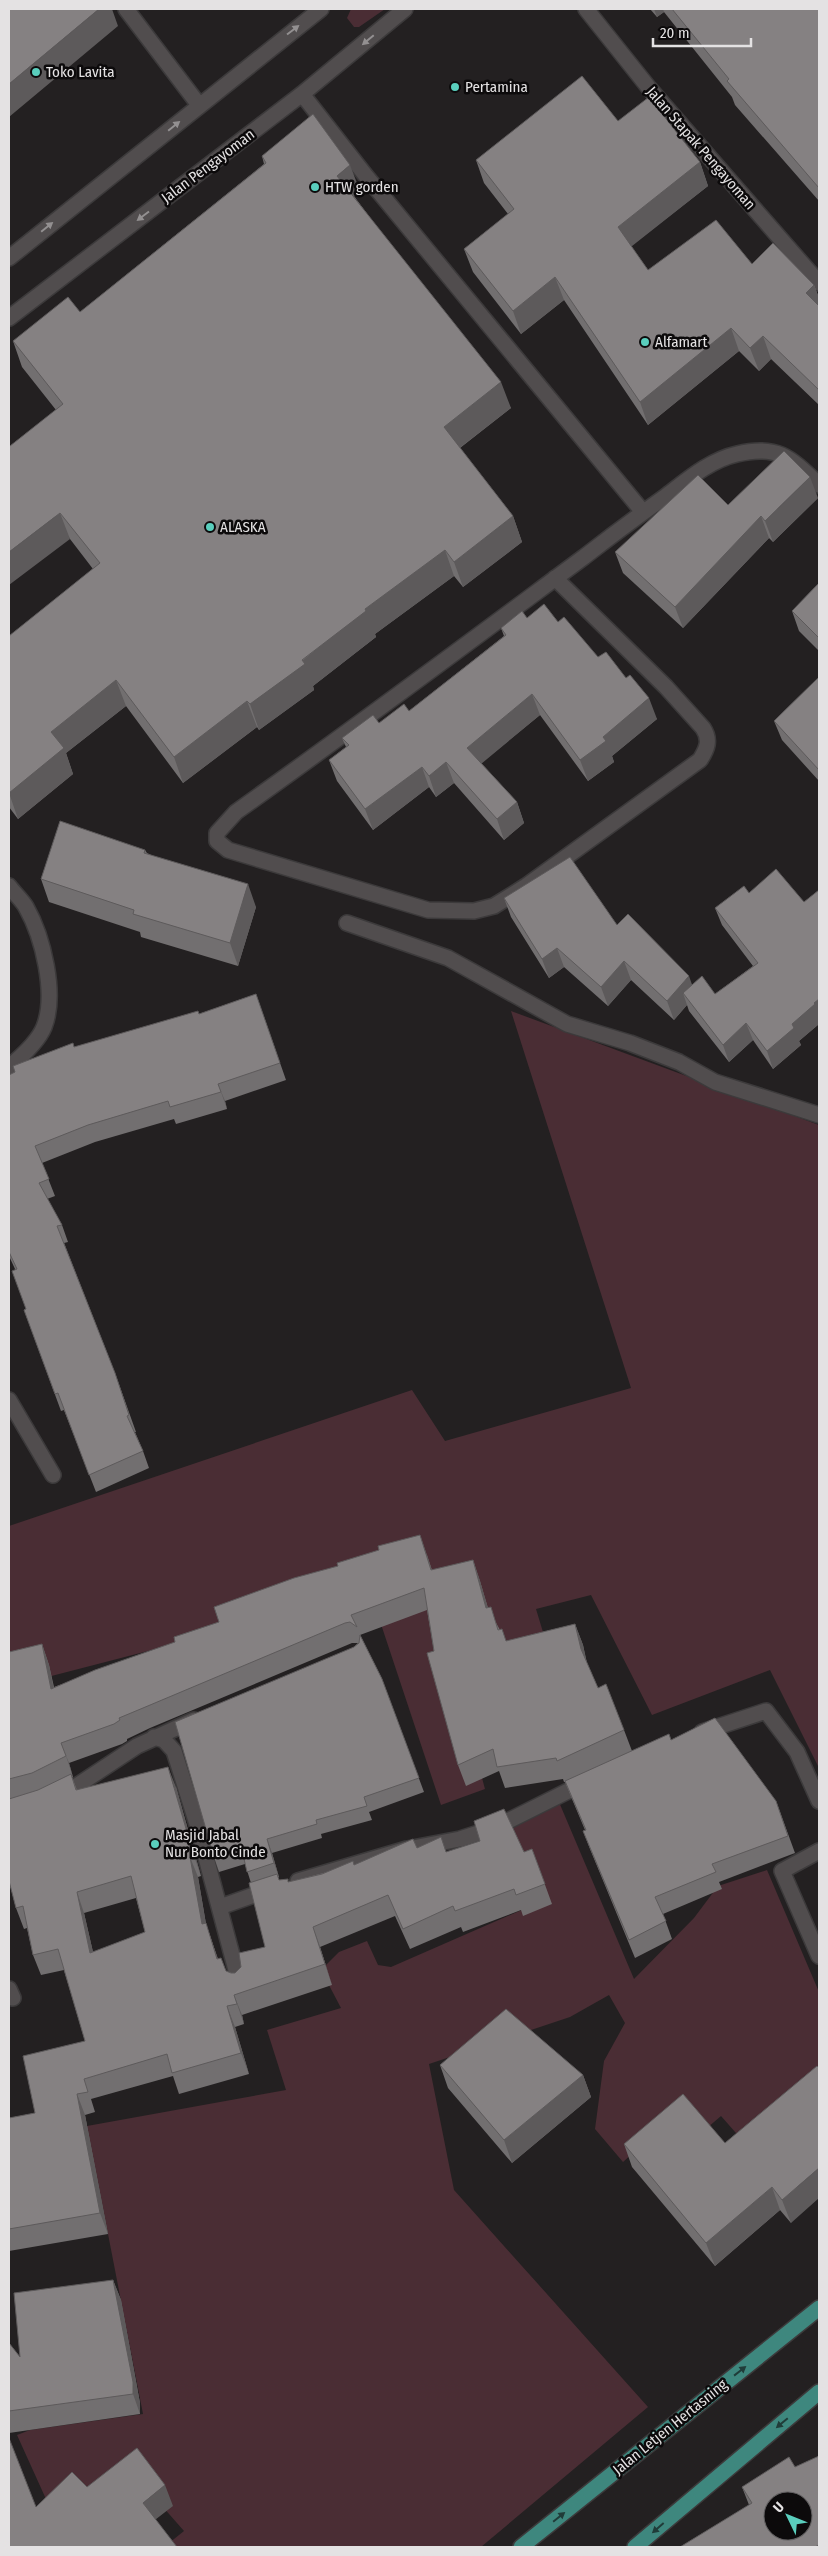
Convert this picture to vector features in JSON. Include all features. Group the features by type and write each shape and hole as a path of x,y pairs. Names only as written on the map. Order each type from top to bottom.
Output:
{"main road":[{"name":"Jalan Letjen Hertasning","path":"521,2547 819,2308"},
{"path":"636,2547 819,2392"}],"street":[{"path":"126,9 199,105"},
{"path":"9,258 321,9"},
{"name":"Jalan Pengayoman","path":"9,318 302,94 405,9"},
{"name":"Jalan Stapak Pengayoman","path":"586,9 649,88 819,283"},
{"path":"302,94 366,176 643,512"},
{"path":"555,578 666,688 703,728 708,736 708,744 700,760 526,886 494,906 474,911 428,910 396,902 228,850 217,841 217,832 236,812 386,705 555,578 643,512 705,468 735,454 772,450 787,456 819,485"},
{"path":"9,886 26,907 42,947 51,998 44,1028 23,1055 9,1067"},
{"path":"347,923 448,958 567,1024 670,1059 715,1082 819,1115"},
{"path":"9,1400 53,1475"},
{"path":"688,1737 766,1711 796,1752 819,1801"},
{"path":"43,1802 78,1786 116,1758 154,1737 209,1714"},
{"path":"154,1737 164,1740 174,1751 197,1824 240,1985"},
{"path":"220,1907 271,1888 377,1857 460,1839 494,1828 600,1776"},
{"path":"819,1851 782,1871 819,1956"}],"shaded area":[{"path":"351,9 385,9 359,27 354,27 347,18"},
{"path":"511,1011 819,1125 819,1768 770,1670 652,1715 591,1595 536,1609 546,1642 463,1708 485,1789 441,1805 368,1585 264,1621 9,1687 9,1526 412,1390 445,1441 631,1388"},
{"path":"556,1795 634,1979 694,1918 718,1886 767,1870 819,1992 819,2081 743,2141 721,2116 707,2128 685,2106 623,2162 595,2129 604,2061 625,2023 609,1995 570,2017 429,2064 454,2190 648,2407 481,2547 164,2547 184,2531 126,2465 60,2530 17,2435 30,2430 143,2414 87,2126 286,2090 267,2030 341,2008 321,1970 339,1952 367,1941 378,1965 391,1967 540,1902 503,1822"}],"building":[{"path":"9,9 99,9 9,84"},
{"path":"672,9 819,9 819,188 727,81 729,79"},
{"path":"582,76 618,121 649,97 700,162 618,227 648,270 716,220 752,264 773,243 814,285 806,293 819,306 819,390 763,336 750,348 731,328 640,402 555,277 513,311 464,249 514,209 476,160"},
{"name":"ALASKA","path":"313,114 350,165 337,176 501,382 444,427 513,516 454,562 445,550 365,609 366,611 302,660 305,664 250,704 247,701 174,757 116,680 51,732 64,748 9,793 9,636 100,563 60,513 9,552 9,444 10,446 63,404 13,341 68,297 80,312 266,163 262,156"},
{"path":"784,451 810,477 765,521 761,516 675,607 615,552 698,475 728,505"},
{"path":"819,583 819,638 792,611"},
{"path":"544,604 558,622 564,617 598,657 606,652 626,678 630,675 649,698 603,737 606,741 580,760 532,694 467,748 517,802 497,819 446,762 429,776 422,767 365,809 329,760 349,745 342,738 373,715 379,723 404,704 409,711 506,635 501,628 522,611 527,618"},
{"path":"819,677 819,770 774,721"},
{"path":"60,821 145,850 144,853 248,884 230,943 133,914 134,910 41,879"},
{"path":"570,857 617,925 628,914 689,976 667,1001 624,961 601,987 557,948 542,959 504,898"},
{"path":"776,869 804,902 819,890 819,999 792,1024 794,1028 767,1051 746,1023 723,1045 683,993 702,976 715,994 758,963 715,908 744,886 749,893"},
{"path":"256,994 280,1063 218,1084 221,1092 170,1107 168,1101 88,1125 35,1146 49,1179 39,1183 62,1225 57,1226 115,1373 129,1415 127,1416 143,1451 89,1475 58,1393 55,1394 24,1310 26,1309 12,1271 17,1269 9,1252 9,1075 15,1072 13,1066 73,1043 74,1047 198,1011 199,1014"},
{"path":"420,1535 431,1570 473,1560 486,1608 491,1607 498,1630 502,1629 506,1641 575,1624 581,1649 598,1688 606,1684 624,1730 557,1761 556,1758 497,1767 493,1749 458,1765 427,1653 434,1651 424,1588 351,1615 357,1627 350,1622 345,1623 119,1718 120,1720 114,1724 61,1743 66,1756 32,1773 9,1779 9,1652 42,1644 51,1689 95,1670 175,1642 174,1637 219,1622 214,1607 294,1578 338,1566 337,1563 379,1550 378,1546"},
{"path":"360,1635 382,1679 419,1778 364,1797 367,1806 316,1820 317,1824 267,1839 274,1863 247,1872 242,1850 214,1857 175,1722 354,1647 359,1643"},
{"path":"715,1718 776,1801 788,1836 712,1864 716,1872 655,1897 666,1921 629,1940 583,1831 586,1830 565,1781 669,1734 671,1740"},
{"path":"168,1767 194,1856 190,1857 202,1924 206,1923 217,1959 221,1958 226,1971 231,1973 235,1973 241,1967 239,1953 265,1947 249,1883 277,1874 279,1880 288,1879 288,1882 322,1874 353,1861 354,1865 413,1839 417,1848 441,1837 446,1852 480,1841 474,1821 504,1809 524,1852 532,1849 545,1884 516,1895 514,1889 455,1911 453,1906 403,1929 388,1895 313,1927 325,1964 234,1995 237,2004 227,2006 241,2053 172,2073 167,2054 84,2079 88,2092 77,2094 100,2213 9,2229 9,2118 35,2113 23,2056 85,2041 58,1949 33,1955 23,1906 16,1908 9,1881 9,1799 38,1790 71,1774 76,1790","holes":["131,1876 145,1932 90,1953 77,1892"]},
{"path":"506,2009 583,2075 504,2140 440,2065"},
{"path":"817,2066 819,2068 819,2168 782,2200 772,2187 706,2243 624,2144 683,2094 725,2143"},
{"path":"113,2280 133,2382 133,2394 9,2411 9,2343 20,2357 14,2293"},
{"path":"9,2438 36,2507 72,2472 87,2487 137,2448 165,2485 143,2503 177,2547 9,2547"},
{"path":"819,2456 819,2545 815,2547 680,2547 752,2503 742,2487 789,2457 795,2467"}],"place":[{"name":"Toko Lavita","path":"36,72"},
{"name":"Pertamina","path":"455,87"},
{"name":"HTW gorden","path":"315,187"},
{"name":"Alfamart","path":"645,342"},
{"name":"ALASKA","path":"210,527"},
{"name":"Masjid Jabal Nur Bonto Cinde","path":"155,1844"}]}
